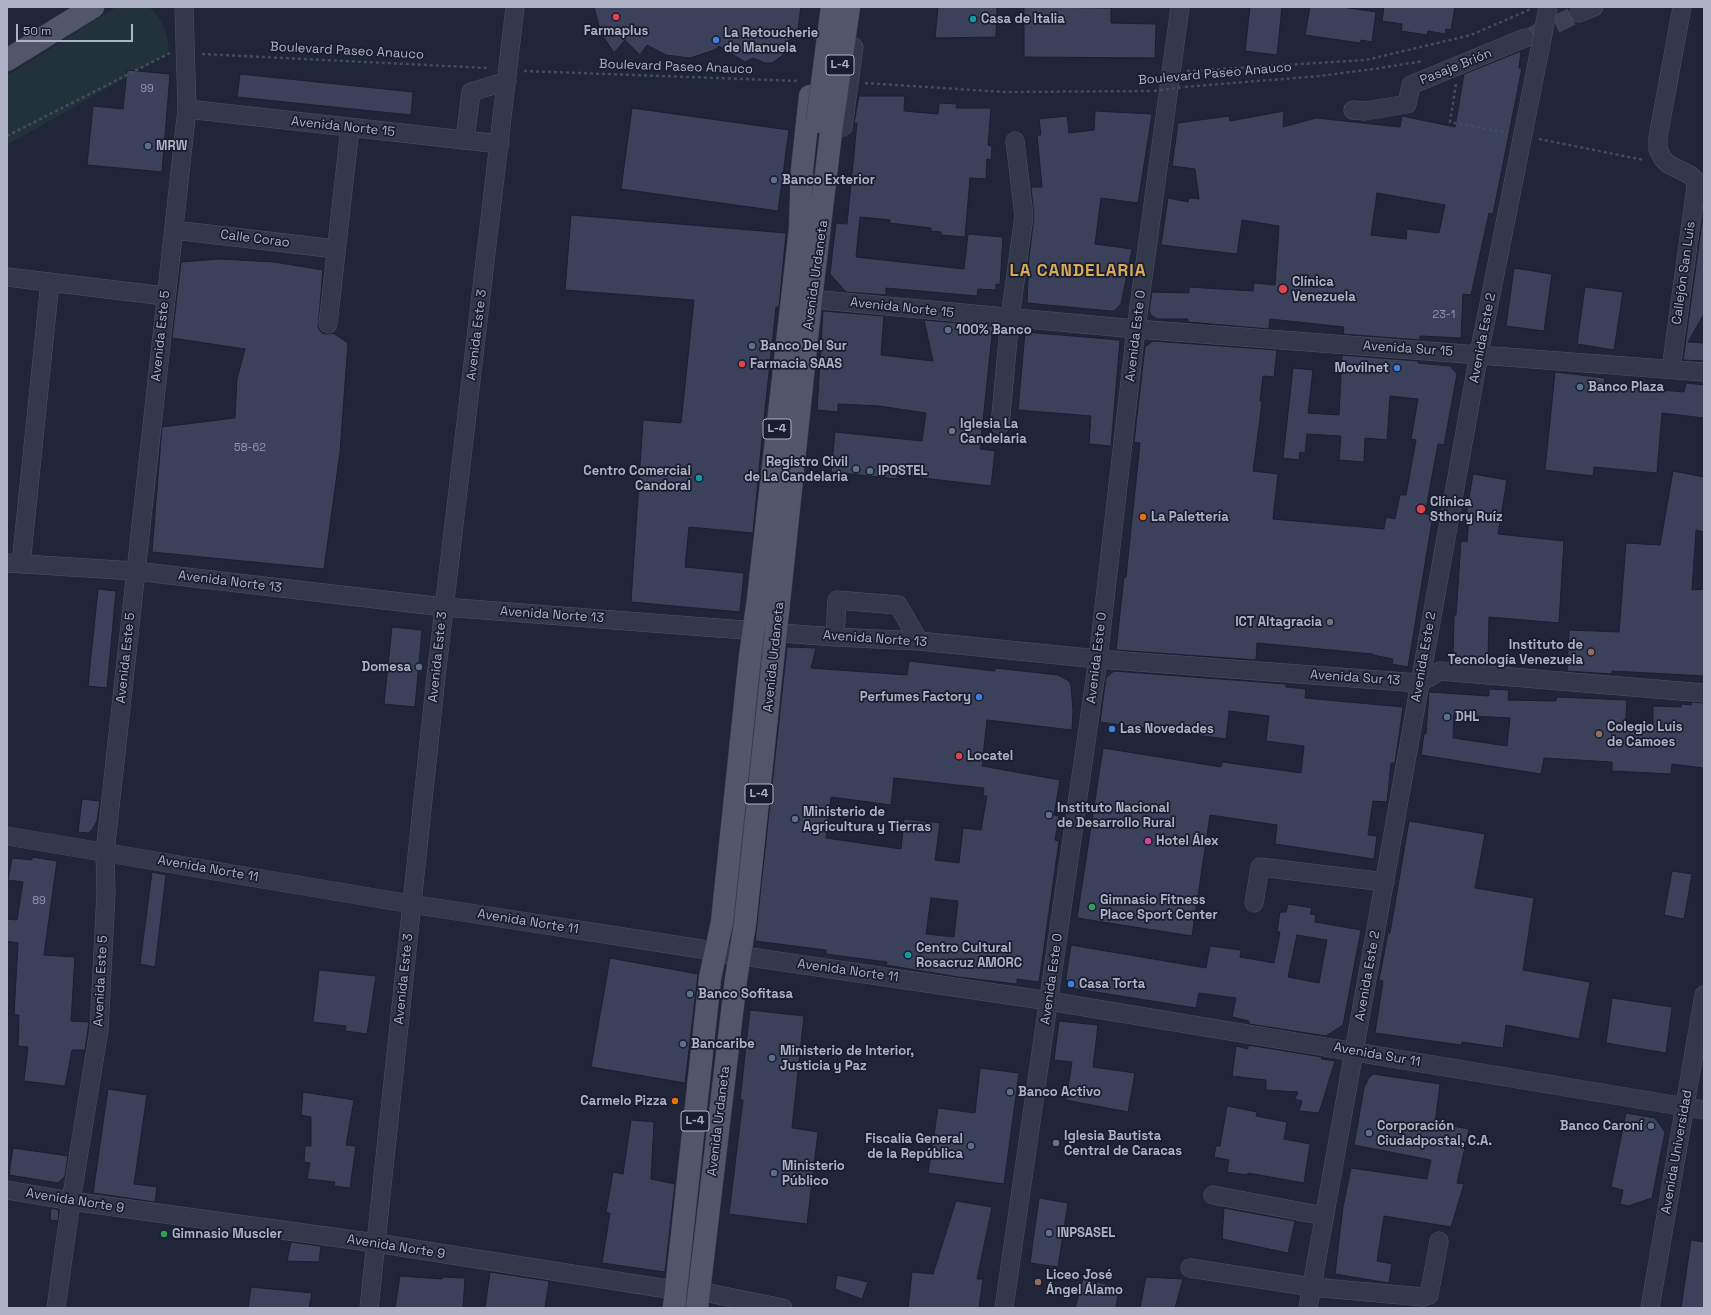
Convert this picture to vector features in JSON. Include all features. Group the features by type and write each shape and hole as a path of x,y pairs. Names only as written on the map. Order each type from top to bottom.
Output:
{"main road":[{"path":"7,60 93,7"},
{"name":"Avenida Urdaneta","path":"698,1300 739,956 745,924 811,299 810,229 802,170 805,89 814,64 821,7"},
{"name":"L-4","path":"810,229 824,123 832,7"},
{"name":"L-4","path":"824,123 849,7"},
{"name":"Avenida Urdaneta","path":"675,1299 710,978 714,953 722,922 753,630 810,229"}],"street":[{"path":"173,7 185,31"},
{"name":"Avenida Este 5","path":"56,1308 71,1201 99,1030 106,893 105,852 165,296 174,230 187,109 184,7"},
{"name":"Avenida Este 3","path":"368,1308 444,607 500,144 515,7"},
{"name":"Avenida Urdaneta","path":"810,229 835,174 859,7"},
{"name":"Avenida Este 0","path":"1004,1308 1098,659 1136,329 1180,7"},
{"name":"Callejón San Luis","path":"1671,369 1696,181 1690,175 1668,164 1663,159 1658,149 1658,137 1682,7"},
{"name":"Avenida Este 2","path":"1308,1308 1540,8"},
{"name":"Pasaje Brión","path":"1353,110 1365,111 1407,104 1411,85 1459,66 1533,41"},
{"path":"465,140 470,92 507,73"},
{"name":"Avenida Norte 15","path":"187,109 500,144"},
{"path":"328,324 350,128"},
{"path":"1000,424 1010,318 1024,216 1015,141"},
{"name":"Calle Corao","path":"174,230 336,249"},
{"path":"7,277 165,296"},
{"path":"14,564 50,282"},
{"name":"Avenida Norte 15","path":"811,299 1136,329"},
{"name":"Avenida Sur 15","path":"1136,329 1704,372"},
{"name":"Avenida Norte 13","path":"14,564 135,571 444,607 777,631 835,637 919,641 1098,659"},
{"path":"835,637 837,600 898,605 919,641"},
{"name":"Avenida Sur 13","path":"1098,659 1419,683 1440,671 1704,693"},
{"name":"Avenida Norte 11","path":"7,836 412,904 701,949 714,953 1049,1001"},
{"path":"1254,902 1260,866 1385,882"},
{"name":"Avenida Universidad","path":"1650,1308 1704,995"},
{"name":"Avenida Sur 11","path":"1049,1001 1704,1110"},
{"name":"Avenida Norte 9","path":"7,1190 71,1201 376,1243 675,1299 783,1308"},
{"path":"1213,1196 1324,1216"},
{"path":"1190,1268 1312,1287 1423,1297 1428,1295 1439,1241"}],"path":[{"path":"1170,72 1366,60 1471,35 1540,8"},
{"path":"7,136 169,53 172,53"},
{"name":"Boulevard Paseo Anauco","path":"198,54 805,89"},
{"name":"Boulevard Paseo Anauco","path":"859,83 1004,92 1154,91 1334,74 1381,68 1431,59"},
{"path":"1459,66 1450,122 1512,134"},
{"path":"1539,139 1645,160"}],"shaded area":[{"path":"116,7 148,7 154,11 162,23 167,37 169,53 7,145 7,76"}],"building":[{"path":"594,7 801,7 797,36 786,42 783,55 772,63 765,63 753,58 745,62 719,46 714,50 690,58 666,55 647,45 640,55 625,40 614,53 601,33"},
{"name":"Casa de Italia","path":"938,7 997,7 996,37 935,38"},
{"path":"1024,7 1111,8 1111,23 1156,24 1155,58 1024,57"},
{"path":"1250,7 1282,7 1277,55 1245,51"},
{"path":"1310,7 1342,7 1376,12 1372,42 1361,40 1360,43 1305,35"},
{"path":"1384,7 1455,7 1451,30 1446,29 1445,34 1428,31 1427,35 1401,31 1402,24 1382,21"},
{"path":"1521,51 1519,68 1522,68 1493,214 1489,213 1471,295 1463,294 1461,338 1420,336 1420,340 1343,334 1344,327 1270,319 1269,329 1188,322 1188,319 1157,319 1151,315 1149,311 1152,292 1189,293 1189,287 1253,291 1254,283 1275,285 1279,226 1242,220 1237,254 1161,245 1168,198 1188,202 1189,198 1199,199 1195,169 1172,166 1178,123 1229,116 1230,121 1284,111 1283,127 1316,118 1400,127 1402,116 1455,127 1464,74","holes":["1377,193 1445,205 1439,233 1407,229 1406,239 1371,235"]},
{"path":"127,70 170,74 162,172 87,165 93,106 123,109"},
{"path":"240,74 413,92 411,115 237,97"},
{"path":"859,96 905,96 904,111 938,114 939,103 957,104 956,108 991,108 988,145 992,146 991,160 987,159 986,179 970,178 965,237 941,235 941,232 931,231 931,228 890,223 890,220 860,217 856,257 964,269 968,234 1003,237 1000,285 996,284 996,290 978,289 977,296 886,288 886,295 846,292 830,274 836,223 847,224 857,123 854,123"},
{"path":"632,108 789,130 778,211 621,189"},
{"path":"1095,111 1152,114 1138,203 1101,198 1095,244 1132,249 1121,304 1114,311 1110,311 1027,303 1029,257 1034,217 1031,187 1042,187 1037,135 1041,135 1039,119 1067,116 1069,133 1094,130"},
{"path":"571,215 786,233 779,307 776,307 753,533 689,527 685,567 744,573 740,612 631,602 643,420 681,423 694,300 565,290"},
{"path":"1702,222 1704,223 1704,314 1688,342 1704,343 1704,361 1683,360"},
{"path":"220,259 274,262 323,270 318,328 322,333 333,333 348,343 340,452 324,569 152,552 162,427 235,418 237,379 245,349 172,338 181,262"},
{"path":"1514,268 1552,274 1544,331 1506,326"},
{"path":"1585,287 1623,292 1614,350 1577,344"},
{"path":"823,311 884,316 881,355 933,361 924,320 993,326 980,449 995,451 991,486 897,475 897,479 831,472 835,432 922,441 926,413 879,406 838,404 838,412 817,410"},
{"path":"1025,332 1120,340 1111,446 1089,444 1091,416 1018,410"},
{"path":"1153,341 1277,350 1274,377 1263,376 1260,401 1262,401 1253,471 1278,474 1273,519 1384,529 1386,517 1395,519 1400,495 1406,495 1416,440 1411,439 1418,399 1390,396 1387,440 1365,438 1364,462 1339,460 1341,436 1307,434 1305,453 1300,452 1299,460 1283,458 1293,368 1313,370 1308,413 1339,415 1342,355 1418,361 1418,363 1450,366 1457,374 1444,445 1438,444 1425,514 1433,515 1408,667 1392,664 1393,659 1373,654 1257,643 1256,660 1116,650 1124,577 1126,577 1140,443 1134,442 1145,347"},
{"path":"1555,372 1605,378 1604,385 1684,392 1686,383 1704,385 1704,418 1662,413 1657,473 1594,467 1593,476 1545,470"},
{"path":"1673,471 1704,477 1704,532 1696,530 1692,590 1704,589 1704,676 1612,671 1612,674 1567,671 1569,630 1619,632 1626,543 1660,545"},
{"path":"1473,474 1507,480 1498,534 1564,541 1559,623 1489,617 1488,658 1453,657 1454,615 1456,615 1461,541 1467,542 1469,516 1466,516"},
{"path":"98,589 116,591 107,688 88,686"},
{"path":"392,627 422,630 415,707 384,704"},
{"path":"787,647 816,648 811,668 907,675 909,661 995,671 995,668 1058,675 1069,681 1071,686 1073,710 1072,730 987,720 982,766 1060,780 1054,815 1059,816 1055,840 1059,841 1039,982 1017,979 1017,984 958,977 886,965 887,962 826,954 826,950 755,941","holes":["894,778 984,788 983,796 987,796 981,830 963,828 959,863 935,860 940,823 904,819 901,849 826,838 831,797 891,805","931,898 958,901 954,937 926,934"]},
{"path":"1114,671 1286,684 1286,687 1306,689 1305,698 1403,707 1395,763 1391,763 1387,802 1373,801 1368,835 1377,836 1374,859 1275,844 1277,825 1210,815 1192,936 1077,918 1103,748 1221,767 1222,762 1301,773 1304,746 1266,741 1269,716 1229,711 1226,739 1100,722 1106,678"},
{"path":"1489,689 1509,690 1508,700 1556,701 1557,697 1627,700 1625,730 1653,731 1653,706 1681,707 1681,704 1691,705 1691,702 1704,703 1704,768 1672,764 1671,774 1612,771 1612,762 1544,758 1541,774 1421,755 1424,734 1426,734 1429,692 1489,696","holes":["1454,715 1510,718 1507,746 1453,738"]},
{"path":"82,799 100,801 97,821 92,830 88,833 78,832"},
{"path":"1409,821 1485,834 1475,888 1534,898 1523,970 1590,982 1579,1039 1506,1025 1503,1048 1462,1042 1461,1045 1375,1033 1383,981 1379,980 1388,933 1390,933"},
{"path":"32,857 57,861 44,955 75,957 71,1021 89,1022 85,1050 72,1050 65,1086 24,1081 28,1047 18,1046 19,1015 14,1015 18,943 7,941 7,919 17,920 23,882 8,880 12,858 32,860"},
{"path":"1672,871 1692,874 1684,919 1664,915"},
{"path":"152,872 166,875 155,967 140,964"},
{"path":"1288,904 1312,908 1310,914 1316,915 1315,922 1361,930 1343,1025 1326,1036 1249,1024 1249,1021 1232,1017 1236,998 1199,993 1196,1008 1070,988 1066,978 1071,945 1206,968 1210,946 1241,950 1240,957 1274,963 1280,932 1277,932 1280,912 1286,912","holes":["1297,935 1327,940 1319,983 1288,977"]},
{"path":"610,958 698,974 685,1083 591,1067"},
{"path":"319,970 376,976 367,1034 345,1031 346,1026 313,1022"},
{"path":"1612,998 1672,1007 1666,1053 1606,1043"},
{"path":"750,1010 804,1016 792,1128 818,1132 807,1224 729,1214 743,1100 740,1100"},
{"path":"1059,1021 1098,1025 1093,1067 1135,1073 1128,1112 1066,1100 1072,1062 1054,1060"},
{"path":"1248,1045 1322,1057 1321,1059 1335,1061 1319,1113 1299,1111 1302,1101 1295,1099 1298,1092 1266,1090 1266,1080 1232,1076 1236,1046 1248,1049"},
{"name":"Fiscalía General de la República","path":"980,1068 1019,1073 1004,1184 928,1173 938,1108 975,1113"},
{"path":"1373,1074 1440,1084 1435,1123 1469,1129 1457,1183 1464,1184 1451,1227 1384,1216 1377,1261 1392,1264 1389,1283 1335,1274 1343,1207 1351,1168 1427,1179 1431,1160 1354,1145 1364,1088 1368,1079"},
{"path":"108,1089 147,1095 134,1184 157,1187 155,1202 93,1193"},
{"path":"303,1092 354,1100 346,1145 356,1146 350,1188 334,1186 335,1182 307,1179 310,1163 304,1162 305,1146 311,1146 311,1117 301,1115"},
{"path":"1227,1106 1257,1112 1256,1116 1287,1122 1284,1139 1310,1144 1304,1183 1248,1173 1247,1175 1227,1172 1229,1160 1214,1157 1216,1146 1220,1146"},
{"path":"1626,1113 1655,1118 1665,1132 1652,1198 1628,1206 1620,1204 1623,1190 1611,1187"},
{"path":"631,1120 654,1122 651,1179 675,1184 665,1272 602,1263 610,1213 606,1213 613,1172 623,1174"},
{"path":"13,1148 68,1156 65,1176 58,1183 9,1175"},
{"name":"INPSASEL","path":"1039,1198 1068,1203 1058,1267 1030,1263"},
{"path":"956,1201 992,1207 977,1279 983,1279 979,1308 908,1308 912,1272 933,1274"},
{"path":"51,1208 59,1210 58,1221 50,1220"},
{"path":"1224,1208 1295,1221 1288,1253 1222,1239"},
{"path":"1691,1240 1704,1242 1704,1308 1681,1308"},
{"path":"291,1242 321,1246 319,1262 287,1261"},
{"path":"490,1272 549,1281 545,1308 485,1308"},
{"path":"837,1275 868,1282 862,1299 835,1289"},
{"path":"400,1276 442,1279 442,1277 465,1278 463,1308 395,1308"},
{"path":"1146,1277 1183,1279 1175,1308 1140,1308"},
{"path":"1083,1279 1119,1287 1116,1308 1075,1308"},
{"path":"251,1287 312,1293 309,1308 248,1308"}],"tunnel":[{"path":"1531,36 1579,13"}],"place":[{"name":"Farmaplus","path":"616,17"},
{"name":"Casa de Italia","path":"973,19"},
{"name":"La Retoucherie de Manuela","path":"716,40"},
{"name":"MRW","path":"148,146"},
{"name":"Banco Exterior","path":"774,180"},
{"name":"Clínica Venezuela","path":"1283,289"},
{"name":"100% Banco","path":"948,330"},
{"name":"Banco Del Sur","path":"752,346"},
{"name":"Farmacia SAAS","path":"742,364"},
{"name":"Movilnet","path":"1397,368"},
{"name":"Banco Plaza","path":"1580,387"},
{"name":"Iglesia La Candelaria","path":"952,431"},
{"name":"Registro Civil de La Candelaria","path":"856,469"},
{"name":"IPOSTEL","path":"870,471"},
{"name":"Centro Comercial Candoral","path":"699,478"},
{"name":"Clínica Sthory Ruíz","path":"1421,509"},
{"name":"La Palettería","path":"1143,517"},
{"name":"ICT Altagracia","path":"1330,622"},
{"name":"Instituto de Tecnología Venezuela","path":"1591,652"},
{"name":"Domesa","path":"419,667"},
{"name":"Perfumes Factory","path":"979,697"},
{"name":"DHL","path":"1447,717"},
{"name":"Las Novedades","path":"1112,729"},
{"name":"Colegio Luis de Camoes","path":"1599,734"},
{"name":"Locatel","path":"959,756"},
{"name":"Instituto Nacional de Desarrollo Rural","path":"1049,815"},
{"name":"Ministerio de Agricultura y Tierras","path":"795,819"},
{"name":"Hotel Álex","path":"1148,841"},
{"name":"Gimnasio Fitness Place Sport Center","path":"1092,907"},
{"name":"Centro Cultural Rosacruz AMORC","path":"908,955"},
{"name":"Casa Torta","path":"1071,984"},
{"name":"Banco Sofitasa","path":"690,994"},
{"name":"Bancaribe","path":"683,1044"},
{"name":"Ministerio de Interior, Justicia y Paz","path":"772,1058"},
{"name":"Banco Activo","path":"1010,1092"},
{"name":"Carmelo Pizza","path":"675,1101"},
{"name":"Banco Caroní","path":"1651,1126"},
{"name":"Corporación Ciudadpostal, C.A.","path":"1369,1133"},
{"name":"Iglesia Bautista Central de Caracas","path":"1056,1143"},
{"name":"Fiscalía General de la República","path":"971,1146"},
{"name":"Ministerio Público","path":"774,1173"},
{"name":"INPSASEL","path":"1049,1233"},
{"name":"Gimnasio Muscler","path":"164,1234"},
{"name":"Liceo José Ángel Álamo","path":"1038,1282"}],"district":[{"name":"LA CANDELARIA","path":"1078,271"}]}
